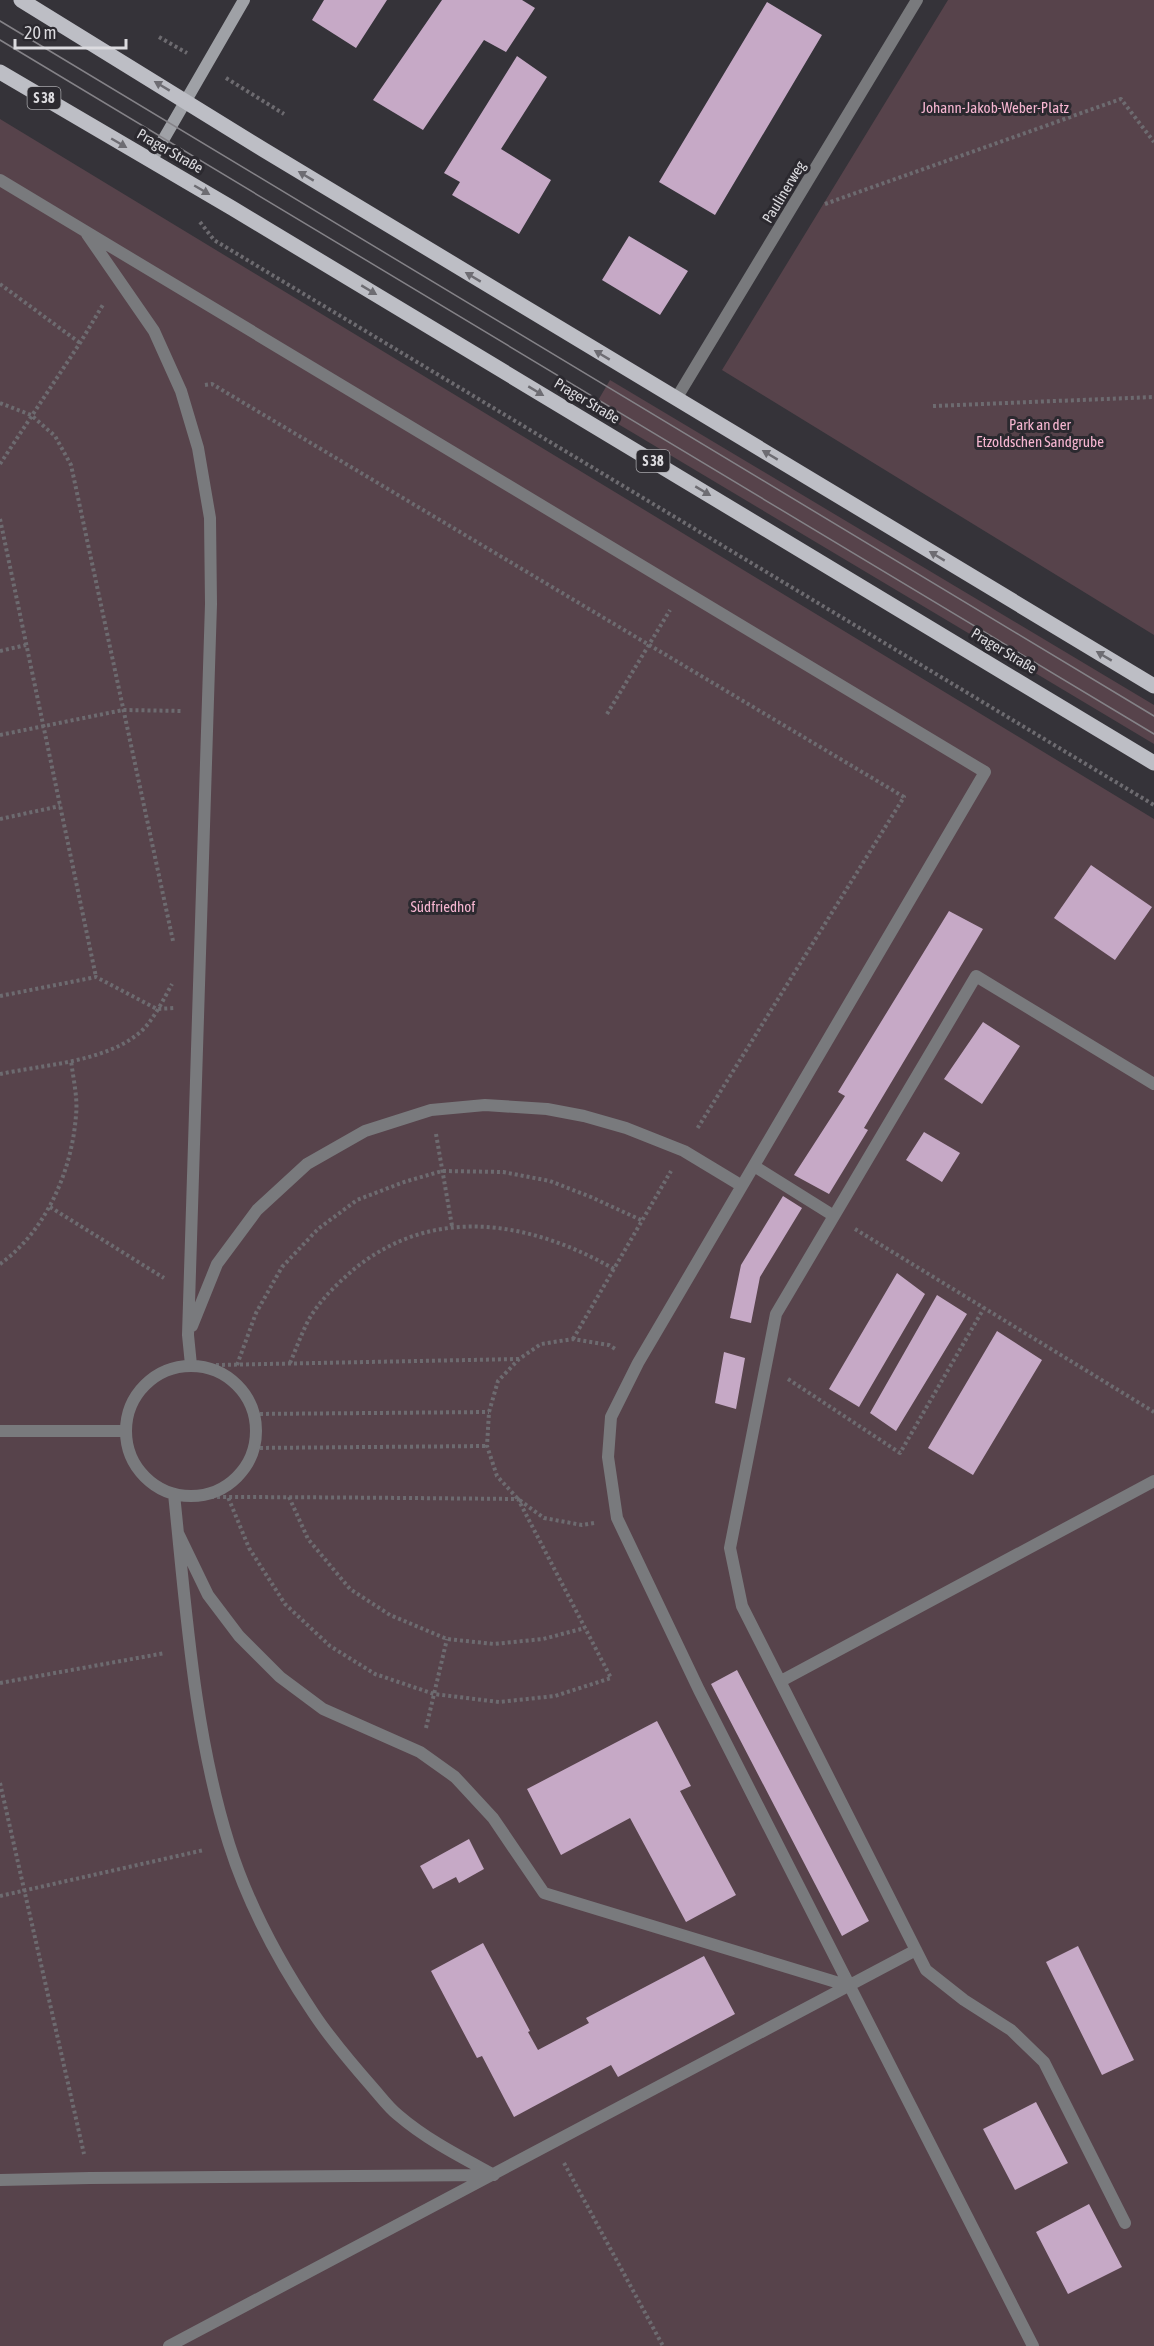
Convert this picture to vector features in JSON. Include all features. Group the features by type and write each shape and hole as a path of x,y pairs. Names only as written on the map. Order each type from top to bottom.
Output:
{"main road":[{"path":"21,0 284,163 1154,686"},
{"path":"151,161 244,0"},
{"name":"Prager Straße","path":"0,72 1154,763"}],"street":[{"name":"Paulinerweg","path":"676,399 917,0"},
{"path":"0,180 985,772 638,1363 612,1417 608,1457 617,1518 699,1690 1032,2346"},
{"path":"82,228 154,332 181,391 198,448 210,518 211,604 188,1335 191,1365"},
{"path":"1125,2223 1044,2062 1011,2030 964,2000 926,1970 742,1606 730,1548 776,1314 976,976 1154,1084"},
{"path":"188,1335 217,1264 257,1210 307,1164 365,1131 431,1110 485,1105 547,1109 626,1128 684,1151 742,1186"},
{"path":"754,1166 834,1216"},
{"path":"191,1365 208,1368 231,1379 248,1398 255,1414 256,1431 254,1448 248,1464 237,1477 224,1488 208,1495 191,1497 158,1488 145,1478 134,1464 125,1431 134,1398 145,1385 158,1374 191,1365"},
{"path":"0,1431 125,1431"},
{"path":"781,1681 1154,1481"},
{"path":"174,1494 191,1649 212,1778 229,1844 256,1913 292,1981 338,2049 397,2115 435,2143 494,2175"},
{"path":"178,1533 208,1595 239,1636 280,1677 323,1709 420,1752 455,1777 493,1818 544,1893 849,1986"},
{"path":"170,2346 916,1950"},
{"path":"0,2180 494,2175"}],"path":[{"path":"159,37 183,51"},
{"path":"227,78 284,114"},
{"path":"786,218 1121,99 1154,142"},
{"path":"193,213 214,240 1154,805"},
{"path":"0,464 80,343 118,278"},
{"path":"0,284 80,343"},
{"path":"181,391 212,384 904,797 641,1220 573,1339"},
{"path":"933,406 1154,397"},
{"path":"0,403 31,415 55,436 71,465 174,947"},
{"path":"0,519 96,977"},
{"path":"607,714 682,589"},
{"path":"0,651 26,645"},
{"path":"0,735 123,711 207,711"},
{"path":"0,819 60,806"},
{"path":"0,996 96,977 157,1009 198,1006"},
{"path":"0,1074 109,1051 140,1033 174,980"},
{"path":"0,1264 16,1252 50,1207 69,1162 76,1114 71,1060"},
{"path":"431,1110 452,1226"},
{"path":"237,1365 256,1313 282,1267 318,1229 357,1200 442,1171 503,1172 549,1181 641,1220"},
{"path":"50,1207 189,1294"},
{"path":"834,1216 1154,1412"},
{"path":"290,1363 309,1320 333,1287 366,1260 398,1243 452,1226 504,1228 551,1239 586,1253 614,1269"},
{"path":"766,1365 900,1453 984,1308"},
{"path":"617,1518 582,1525 544,1518 518,1499 497,1476 487,1446 489,1412 498,1382 519,1359 541,1344 573,1339 609,1345 638,1363"},
{"path":"191,1365 519,1359"},
{"path":"255,1414 489,1412"},
{"path":"254,1448 487,1446"},
{"path":"191,1497 518,1499"},
{"path":"228,1497 249,1548 285,1604 330,1646 375,1674 434,1694 500,1702 555,1696 610,1678 518,1499"},
{"path":"289,1497 309,1539 350,1589 390,1615 447,1639 494,1644 543,1639 585,1628"},
{"path":"420,1752 447,1639"},
{"path":"0,1683 191,1649"},
{"path":"0,1783 90,2178"},
{"path":"0,1896 229,1844"},
{"path":"554,2144 663,2346"}],"green space":[{"path":"948,0 1154,0 1154,635 722,370"},
{"name":"Südfriedhof","path":"0,119 1154,819 1154,2346 0,2346"},
{"path":"610,380 1154,705 1154,744 593,409"}],"building":[{"path":"324,0 387,0 356,48 312,20"},
{"path":"442,0 522,0 535,8 506,52 484,40 423,130 373,100"},
{"path":"767,2 822,35 715,215 659,182"},
{"path":"517,56 547,77 501,149 551,180 519,234 452,195 460,182 444,173"},
{"path":"629,236 688,271 660,315 602,280"},
{"path":"1091,865 1152,907 1115,960 1054,918"},
{"path":"949,911 983,929 864,1128 868,1130 829,1194 794,1175 845,1096 838,1092"},
{"path":"983,1022 1020,1046 982,1104 944,1079"},
{"path":"924,1132 960,1153 942,1182 906,1160"},
{"path":"783,1196 802,1208 760,1277 751,1323 730,1318 741,1265"},
{"path":"897,1273 925,1294 859,1407 829,1389"},
{"path":"937,1295 967,1314 896,1431 870,1413"},
{"path":"997,1331 1042,1360 973,1475 928,1448"},
{"path":"724,1352 745,1358 736,1409 715,1403"},
{"path":"737,1670 869,1921 842,1936 711,1684"},
{"path":"657,1721 691,1786 680,1791 736,1895 686,1922 630,1818 561,1855 527,1789"},
{"path":"469,1839 484,1869 459,1883 456,1877 433,1889 420,1866"},
{"path":"483,1943 538,2050 589,2023 586,2018 704,1956 735,2014 618,2077 611,2065 514,2117 482,2056 477,2058 431,1971"},
{"path":"1078,1946 1134,2060 1102,2075 1046,1962"},
{"path":"1036,2102 1068,2163 1015,2190 983,2129"},
{"path":"1089,2204 1122,2267 1068,2294 1036,2232"}],"tram line":[{"path":"0,21 1154,716"},
{"path":"0,40 1154,734"}],"park label":[{"name":"Johann-Jakob-Weber-Platz","path":"995,108"},
{"name":"Park an der Etzoldschen Sandgrube","path":"1040,434"}]}
